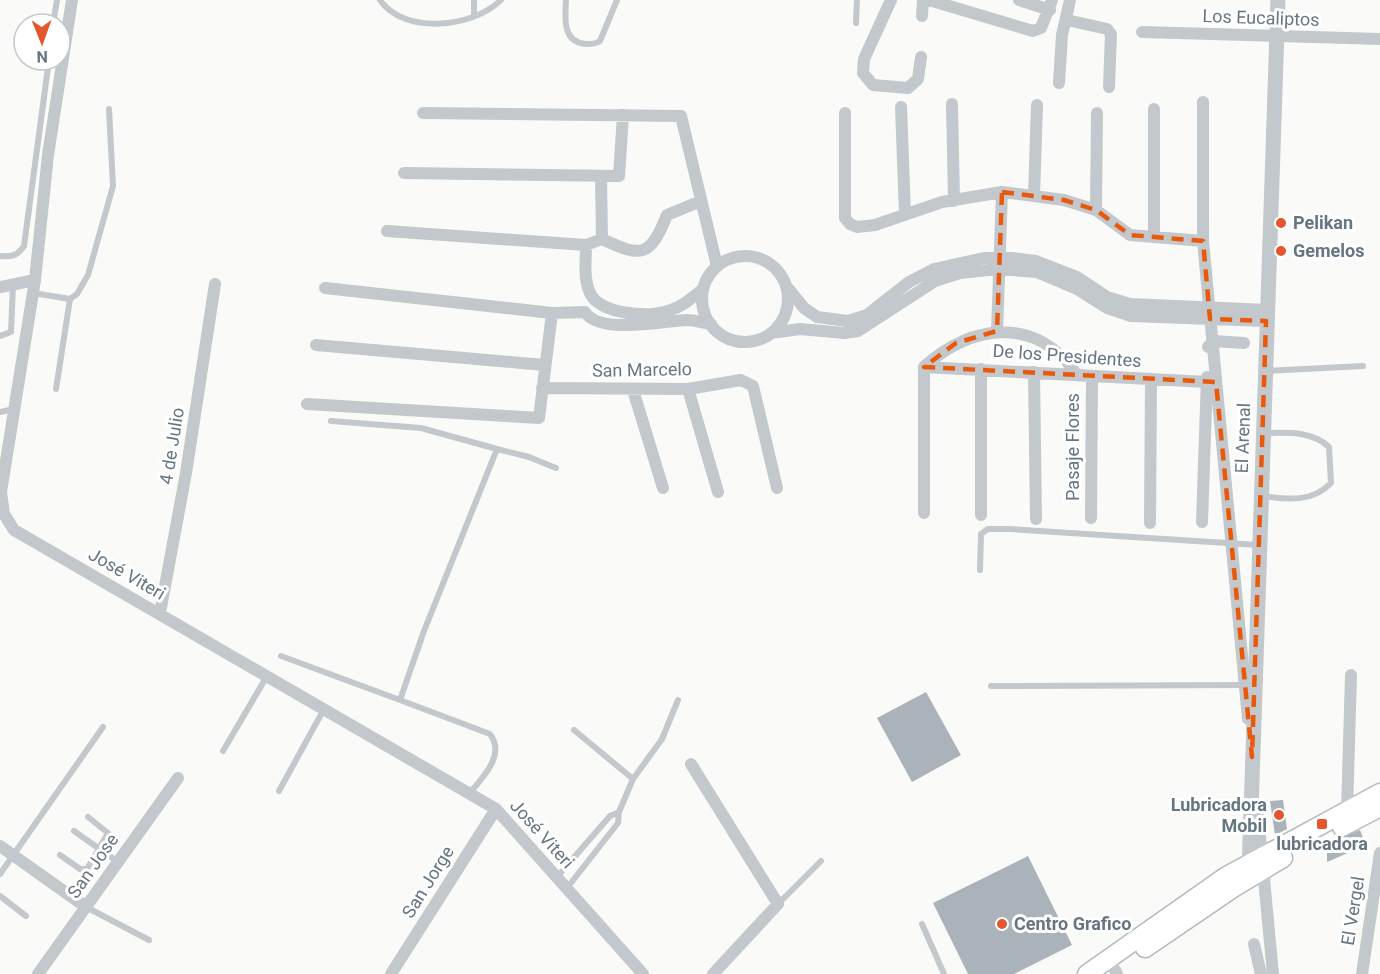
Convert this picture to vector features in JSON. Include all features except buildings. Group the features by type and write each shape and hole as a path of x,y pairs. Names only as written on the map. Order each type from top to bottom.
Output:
{"main road":[{"path":"1087,974 1249,870 1380,793"},
{"path":"1113,972 1249,870 1380,807"}],"street":[{"name":"José Viteri","path":"72,0 48,155 35,280 2,492 4,514 14,531 160,613 496,809 643,974"},
{"path":"922,16 923,0"},
{"path":"929,0 1033,31 1041,28 1051,5 1019,0"},
{"path":"1059,83 1062,35 1070,0"},
{"name":"El Arenal","path":"1249,870 1278,0"},
{"path":"890,2 864,59 863,73 873,85 908,88 918,79 921,57"},
{"path":"1067,20 1107,29 1111,34 1109,87"},
{"name":"Los Eucaliptos","path":"1142,32 1380,39"},
{"path":"1203,102 1203,241 1273,974"},
{"path":"952,104 954,201"},
{"path":"1034,196 1037,105"},
{"path":"901,107 905,214"},
{"path":"1154,109 1154,237"},
{"path":"423,113 681,116 717,266"},
{"path":"845,113 845,218 857,228 875,225 905,214 954,201 1002,192 1064,200 1096,210 1130,235 1203,241"},
{"path":"1096,210 1097,113"},
{"path":"404,173 619,176 623,115"},
{"path":"601,176 602,239"},
{"path":"997,332 1002,192"},
{"path":"387,231 586,245 602,239 627,250 648,249 658,238 667,215 701,201"},
{"path":"586,245 585,268 590,292 595,300 632,315 665,313 680,307 703,289"},
{"path":"905,292 858,331 844,333 800,329 771,333 753,341 733,340 720,334 711,324 705,312 703,289 708,277 717,266 736,257 758,258 771,264 781,274 787,287 804,308 817,317 838,321 867,315 905,292 935,281 999,263 1080,285 1107,308 1131,316 1266,315"},
{"path":"6,285 35,280"},
{"name":"4 de Julio","path":"160,613 186,473 215,284"},
{"path":"771,333 781,324 788,306 787,287"},
{"path":"325,288 552,313 585,312 592,319 632,326 689,320 711,324"},
{"path":"585,312 589,303 595,300"},
{"path":"307,404 539,418 552,313"},
{"path":"924,513 924,368 956,343 979,334 997,332 1036,339 1052,348 1066,360 1077,375"},
{"path":"1202,522 1209,346 1214,341 1244,343"},
{"path":"316,345 544,365"},
{"name":"De los Presidentes","path":"924,368 981,369 1207,382"},
{"path":"981,369 981,515"},
{"path":"1034,372 1036,519"},
{"name":"Pasaje Flores","path":"1091,518 1092,376"},
{"name":"San Marcelo","path":"542,388 688,389 741,380 753,386 777,488"},
{"path":"1149,523 1151,380"},
{"path":"688,389 718,492"},
{"path":"633,390 663,488"},
{"path":"1347,811 1351,675"},
{"path":"691,764 778,904 712,974"},
{"name":"San Jose","path":"38,974 178,778"},
{"name":"San Jorge","path":"391,974 496,809"},
{"path":"0,846 86,907"},
{"name":"El Vergel","path":"1362,974 1380,853"},
{"path":"1254,944 1261,974"}],"lane":[{"path":"380,0 388,12 416,22 461,21 491,9 501,0"},
{"path":"474,0 474,16"},
{"path":"566,0 565,20 570,37 574,42 591,44 600,41 617,0"},
{"path":"856,0 856,23"},
{"path":"0,256 11,257 19,254 24,246 47,72"},
{"path":"33,293 70,299 77,294 88,275 113,186 109,109"},
{"path":"0,336 10,332 12,325 6,285"},
{"path":"56,389 70,299"},
{"path":"1264,371 1363,366"},
{"path":"0,412 14,409"},
{"path":"331,421 421,428 529,456 556,468"},
{"path":"1260,496 1308,498 1322,493 1331,483 1329,447 1323,441 1294,432 1262,433"},
{"path":"400,700 424,631 497,449"},
{"path":"980,570 981,534 988,530 1010,528 1259,545"},
{"path":"281,656 490,734 496,741 495,759 469,794"},
{"path":"223,751 267,675"},
{"path":"991,686 1254,685"},
{"path":"567,888 618,823 619,812 633,779 662,739 678,700"},
{"path":"279,791 324,709"},
{"path":"0,874 103,727"},
{"path":"574,730 633,779"},
{"path":"557,877 610,816 619,812"},
{"path":"60,855 83,870 87,869 108,832 88,817"},
{"path":"74,831 118,862"},
{"path":"778,904 821,861"},
{"path":"0,896 26,916"},
{"path":"86,907 149,940"},
{"path":"922,924 944,974"}],"highlighted area":[{"path":"1002,192 1064,200 1096,210 1130,235 1203,241 1210,319 1266,321 1252,757 1216,382 924,367 956,343 997,331"}],"place":[{"name":"Pelikan","path":"1281,223"},
{"name":"Gemelos","path":"1281,251"},
{"name":"Lubricadora Mobil","path":"1279,815"},
{"name":"lubricadora","path":"1322,824"},
{"name":"Centro Grafico","path":"1002,924"}]}
